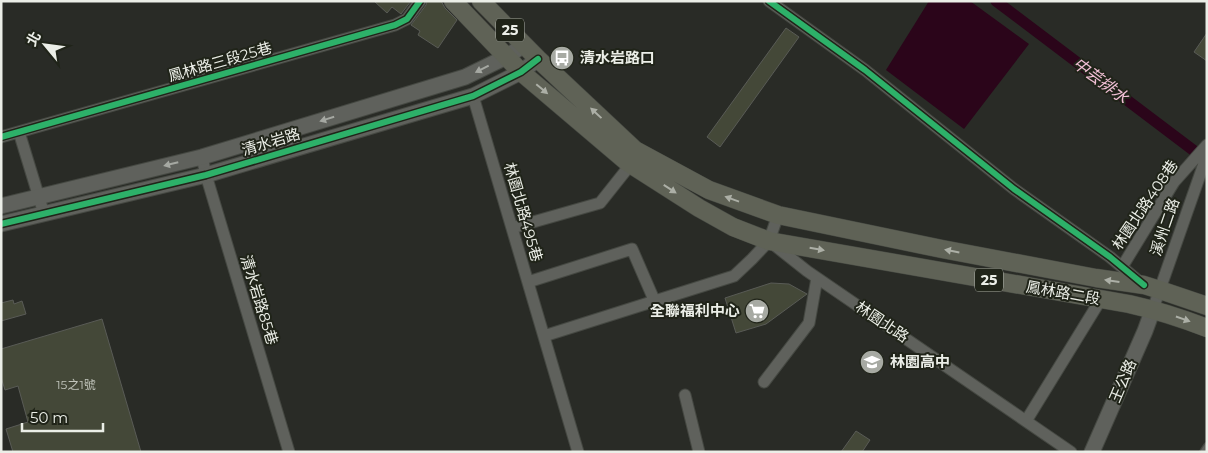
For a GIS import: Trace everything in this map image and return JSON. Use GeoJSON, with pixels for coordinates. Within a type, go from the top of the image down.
{"type":"FeatureCollection","features":[{"type":"Feature","properties":{"kind":"main road","name":"25"},"geometry":{"type":"LineString","coordinates":[[453,1],[506,57]]}},
{"type":"Feature","properties":{"kind":"main road","name":"25"},"geometry":{"type":"LineString","coordinates":[[481,1],[538,59],[635,150],[709,190],[778,215]]}},
{"type":"Feature","properties":{"kind":"main road","name":"林園北路"},"geometry":{"type":"LineString","coordinates":[[506,57],[521,72],[631,164],[699,208],[732,226],[769,241]]}},
{"type":"Feature","properties":{"kind":"main road","name":"鳳林路二段"},"geometry":{"type":"LineString","coordinates":[[778,215],[952,251],[1152,287],[1207,306]]}},
{"type":"Feature","properties":{"kind":"main road","name":"鳳林路二段"},"geometry":{"type":"LineString","coordinates":[[769,241],[1152,309],[1207,328]]}},
{"type":"Feature","properties":{"kind":"street","name":"鳳林路三段25巷"},"geometry":{"type":"LineString","coordinates":[[1,137],[395,25],[407,19],[420,1]]}},
{"type":"Feature","properties":{"kind":"street"},"geometry":{"type":"LineString","coordinates":[[769,1],[865,70],[1014,189],[1152,287]]}},
{"type":"Feature","properties":{"kind":"street","name":"清水岩路"},"geometry":{"type":"LineString","coordinates":[[1,206],[202,157],[465,77],[506,57],[524,45]]}},
{"type":"Feature","properties":{"kind":"street","name":"清水岩路"},"geometry":{"type":"LineString","coordinates":[[1,224],[206,175],[473,96],[521,72],[538,59]]}},
{"type":"Feature","properties":{"kind":"street","name":"林園北路495巷"},"geometry":{"type":"LineString","coordinates":[[473,96],[578,452]]}},
{"type":"Feature","properties":{"kind":"street"},"geometry":{"type":"LineString","coordinates":[[19,132],[44,214]]}},
{"type":"Feature","properties":{"kind":"street","name":"林園北路408巷"},"geometry":{"type":"LineString","coordinates":[[1122,266],[1174,182],[1203,154]]}},
{"type":"Feature","properties":{"kind":"street","name":"溪州二路"},"geometry":{"type":"LineString","coordinates":[[1152,309],[1152,287],[1203,154]]}},
{"type":"Feature","properties":{"kind":"street","name":"清水岩路85巷"},"geometry":{"type":"LineString","coordinates":[[202,157],[289,452]]}},
{"type":"Feature","properties":{"kind":"street"},"geometry":{"type":"LineString","coordinates":[[512,228],[600,202],[631,164]]}},
{"type":"Feature","properties":{"kind":"street"},"geometry":{"type":"LineString","coordinates":[[544,336],[734,276],[769,241],[778,215]]}},
{"type":"Feature","properties":{"kind":"street","name":"林園北路"},"geometry":{"type":"LineString","coordinates":[[769,241],[817,278],[1071,452]]}},
{"type":"Feature","properties":{"kind":"street"},"geometry":{"type":"LineString","coordinates":[[528,282],[632,249],[655,302]]}},
{"type":"Feature","properties":{"kind":"street"},"geometry":{"type":"LineString","coordinates":[[764,382],[809,323],[817,278]]}},
{"type":"Feature","properties":{"kind":"street"},"geometry":{"type":"LineString","coordinates":[[1026,420],[1101,299]]}},
{"type":"Feature","properties":{"kind":"street","name":"王公路"},"geometry":{"type":"LineString","coordinates":[[1092,452],[1145,330],[1152,309]]}},
{"type":"Feature","properties":{"kind":"street"},"geometry":{"type":"LineString","coordinates":[[685,395],[699,452]]}},
{"type":"Feature","properties":{"kind":"lane"},"geometry":{"type":"LineString","coordinates":[[1203,452],[1207,446]]}},
{"type":"Feature","properties":{"kind":"shaded area"},"geometry":{"type":"Polygon","coordinates":[[[929,1],[970,1],[1029,44],[964,129],[886,70],[929,1]]]}},
{"type":"Feature","properties":{"kind":"building"},"geometry":{"type":"Polygon","coordinates":[[[374,1],[411,1],[401,14],[392,7],[387,13],[374,1]]]}},
{"type":"Feature","properties":{"kind":"building"},"geometry":{"type":"Polygon","coordinates":[[[427,1],[441,1],[457,20],[438,48],[418,35],[420,31],[411,25],[427,1]]]}},
{"type":"Feature","properties":{"kind":"building"},"geometry":{"type":"Polygon","coordinates":[[[786,28],[799,37],[720,147],[707,137],[786,28]]]}},
{"type":"Feature","properties":{"kind":"building"},"geometry":{"type":"Polygon","coordinates":[[[1207,33],[1207,61],[1194,52],[1207,33]]]}},
{"type":"Feature","properties":{"kind":"building","name":"全聯福利中心"},"geometry":{"type":"Polygon","coordinates":[[[771,283],[789,284],[807,294],[766,324],[736,333],[725,298],[771,283]]]}},
{"type":"Feature","properties":{"kind":"building"},"geometry":{"type":"Polygon","coordinates":[[[13,300],[14,304],[22,301],[26,314],[1,321],[1,303],[13,300]]]}},
{"type":"Feature","properties":{"kind":"building"},"geometry":{"type":"Polygon","coordinates":[[[102,319],[141,452],[13,452],[6,429],[28,422],[18,386],[5,390],[1,377],[1,349],[102,319]]]}},
{"type":"Feature","properties":{"kind":"building"},"geometry":{"type":"Polygon","coordinates":[[[856,431],[870,440],[862,452],[841,452],[856,431]]]}},
{"type":"Feature","properties":{"kind":"waterway","name":"中芸排水"},"geometry":{"type":"LineString","coordinates":[[996,1],[1207,159]]}},
{"type":"Feature","properties":{"kind":"cycle path"},"geometry":{"type":"LineString","coordinates":[[1,137],[395,25],[407,19],[420,1]]}},
{"type":"Feature","properties":{"kind":"cycle path"},"geometry":{"type":"LineString","coordinates":[[769,1],[865,70],[1014,189],[1110,257],[1144,285]]}},
{"type":"Feature","properties":{"kind":"cycle path"},"geometry":{"type":"LineString","coordinates":[[1,224],[206,175],[473,96],[521,72],[538,59]]}},
{"type":"Feature","properties":{"kind":"place","name":"清水岩路口"},"geometry":{"type":"Point","coordinates":[562,58]}},
{"type":"Feature","properties":{"kind":"place","name":"全聯福利中心"},"geometry":{"type":"Point","coordinates":[757,311]}},
{"type":"Feature","properties":{"kind":"place","name":"林園高中"},"geometry":{"type":"Point","coordinates":[872,362]}}]}
